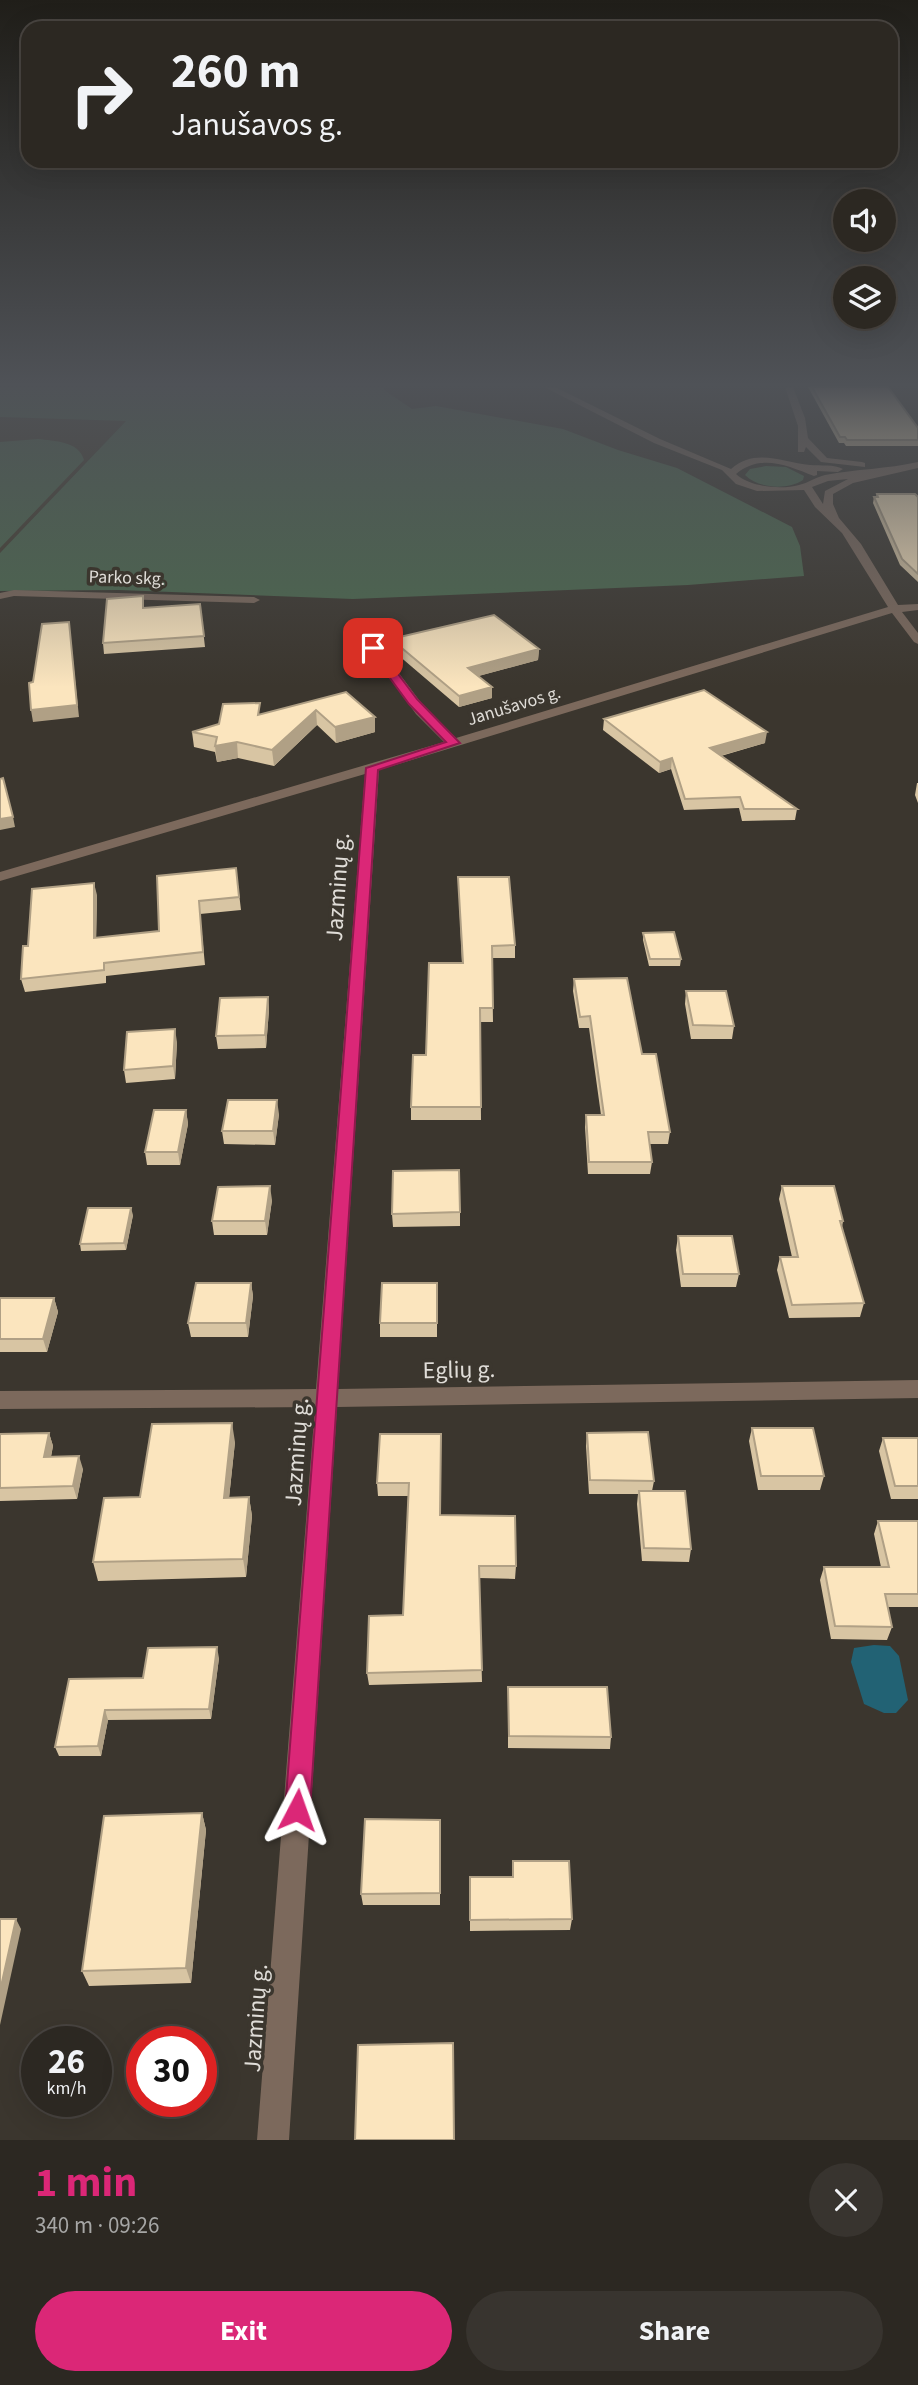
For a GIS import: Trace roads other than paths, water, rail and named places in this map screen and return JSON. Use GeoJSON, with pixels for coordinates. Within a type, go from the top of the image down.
{"type":"FeatureCollection","features":[{"type":"Feature","properties":{"kind":"street"},"geometry":{"type":"LineString","coordinates":[[756,487],[801,501],[837,520]]}},
{"type":"Feature","properties":{"kind":"street"},"geometry":{"type":"LineString","coordinates":[[767,490],[801,487]]}},
{"type":"Feature","properties":{"kind":"street"},"geometry":{"type":"LineString","coordinates":[[810,487],[812,497],[837,520]]}},
{"type":"Feature","properties":{"kind":"street"},"geometry":{"type":"LineString","coordinates":[[839,487],[828,493],[828,504],[894,609],[918,640]]}},
{"type":"Feature","properties":{"kind":"street","name":"Parko skg."},"geometry":{"type":"LineString","coordinates":[[0,596],[27,593],[254,600]]}},
{"type":"Feature","properties":{"kind":"street","name":"Janušavos g."},"geometry":{"type":"LineString","coordinates":[[0,877],[372,768],[894,609],[918,607]]}},
{"type":"Feature","properties":{"kind":"street"},"geometry":{"type":"LineString","coordinates":[[373,648],[413,702],[454,743]]}},
{"type":"Feature","properties":{"kind":"street","name":"Jazminų g."},"geometry":{"type":"LineString","coordinates":[[273,2140],[372,768]]}},
{"type":"Feature","properties":{"kind":"street","name":"Eglių g."},"geometry":{"type":"LineString","coordinates":[[0,1400],[918,1389]]}},
{"type":"Feature","properties":{"kind":"water"},"geometry":{"type":"Polygon","coordinates":[[[890,1646],[899,1656],[908,1700],[896,1713],[884,1713],[864,1704],[851,1662],[854,1648],[890,1646]]]}}]}
